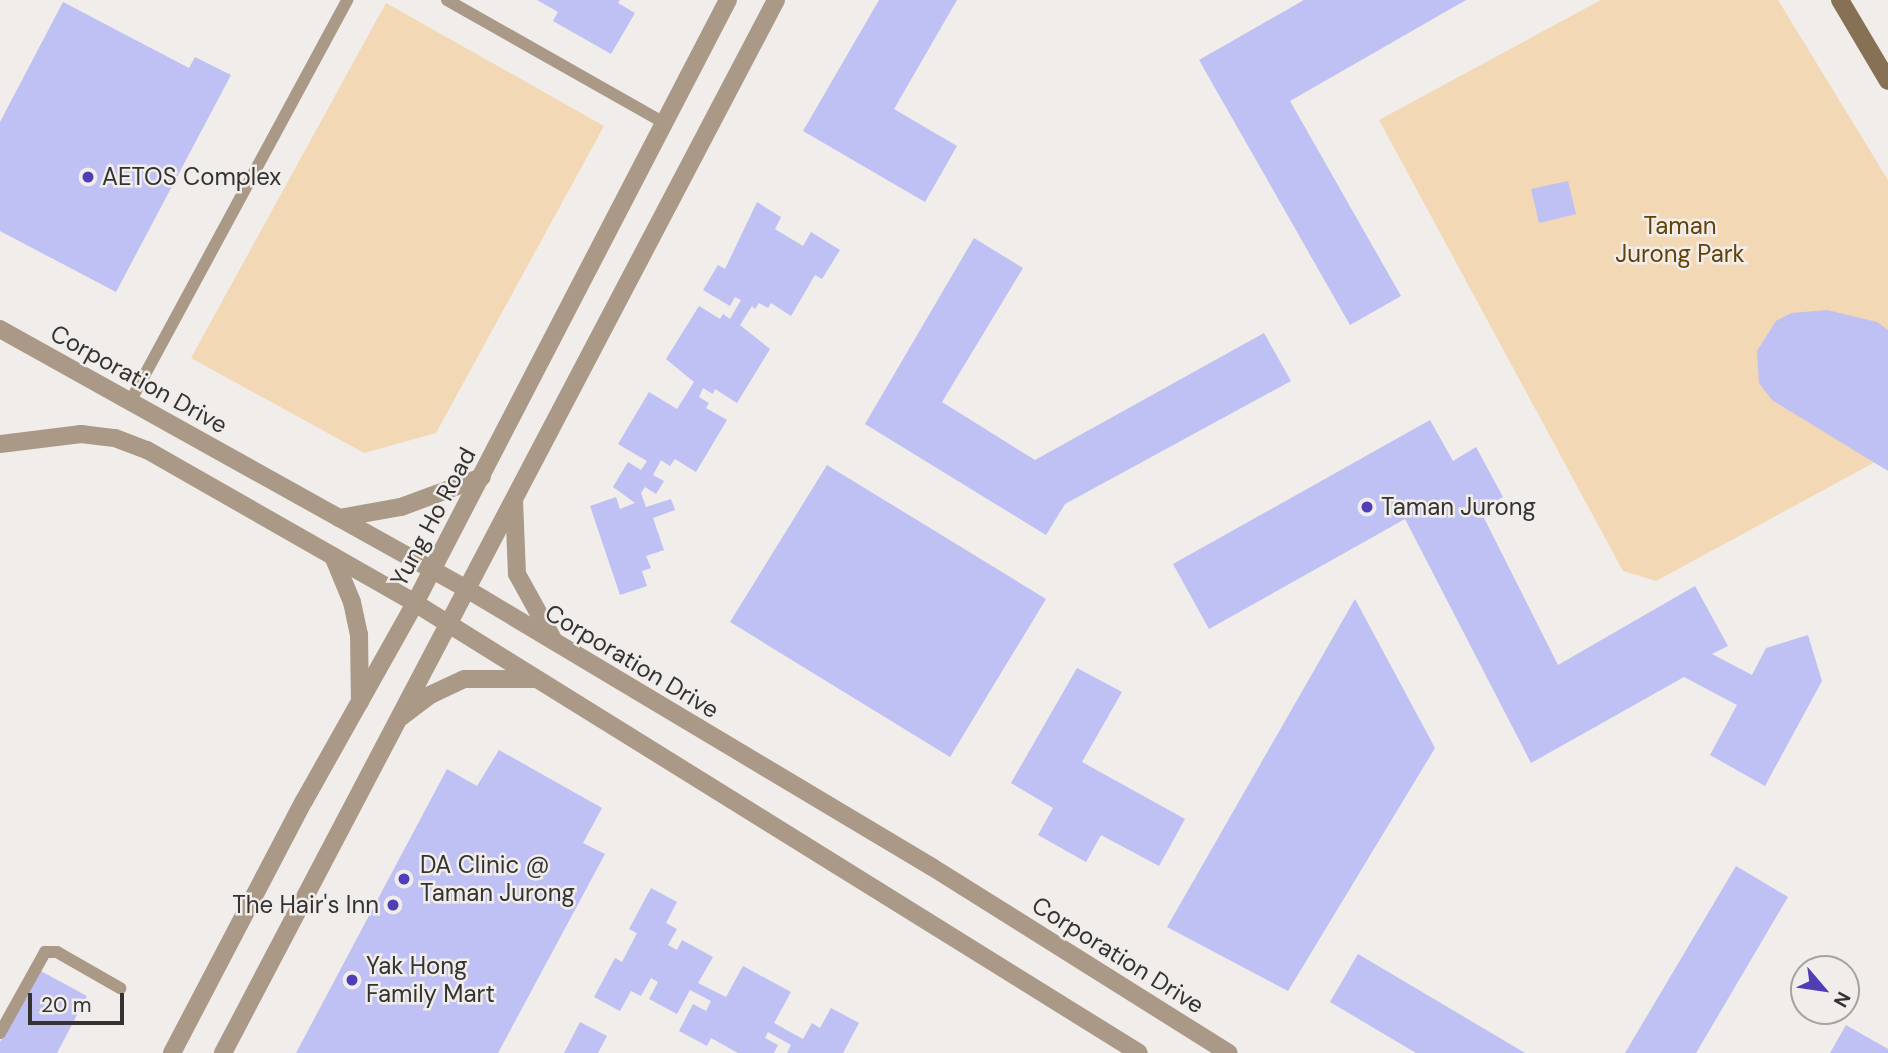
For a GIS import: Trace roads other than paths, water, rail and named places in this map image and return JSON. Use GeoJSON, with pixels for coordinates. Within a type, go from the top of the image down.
{"type":"FeatureCollection","features":[{"type":"Feature","properties":{"kind":"main road"},"geometry":{"type":"LineString","coordinates":[[1840,0],[1888,81]]}},
{"type":"Feature","properties":{"kind":"street","name":"Yung Ho Road"},"geometry":{"type":"LineString","coordinates":[[172,1053],[482,477],[729,0]]}},
{"type":"Feature","properties":{"kind":"street"},"geometry":{"type":"LineString","coordinates":[[223,1053],[776,0]]}},
{"type":"Feature","properties":{"kind":"street","name":"Corporation Drive"},"geometry":{"type":"LineString","coordinates":[[0,329],[465,589],[932,867],[1228,1053]]}},
{"type":"Feature","properties":{"kind":"street"},"geometry":{"type":"LineString","coordinates":[[0,444],[81,434],[115,438],[146,450],[448,623],[1139,1053]]}},
{"type":"Feature","properties":{"kind":"street"},"geometry":{"type":"LineString","coordinates":[[339,518],[401,507],[482,477]]}},
{"type":"Feature","properties":{"kind":"street"},"geometry":{"type":"LineString","coordinates":[[514,495],[517,574],[555,644]]}},
{"type":"Feature","properties":{"kind":"street"},"geometry":{"type":"LineString","coordinates":[[333,556],[352,602],[359,634],[360,702]]}},
{"type":"Feature","properties":{"kind":"street"},"geometry":{"type":"LineString","coordinates":[[398,719],[430,695],[465,679],[538,679]]}},
{"type":"Feature","properties":{"kind":"lane"},"geometry":{"type":"LineString","coordinates":[[130,402],[347,0]]}},
{"type":"Feature","properties":{"kind":"lane"},"geometry":{"type":"LineString","coordinates":[[447,0],[664,122]]}},
{"type":"Feature","properties":{"kind":"lane"},"geometry":{"type":"LineString","coordinates":[[0,1033],[45,952],[57,952],[120,988]]}},
{"type":"Feature","properties":{"kind":"place","name":"AETOS Complex"},"geometry":{"type":"Point","coordinates":[88,177]}},
{"type":"Feature","properties":{"kind":"place","name":"Taman Jurong"},"geometry":{"type":"Point","coordinates":[1367,507]}},
{"type":"Feature","properties":{"kind":"place","name":"DA Clinic @ Taman Jurong"},"geometry":{"type":"Point","coordinates":[404,879]}},
{"type":"Feature","properties":{"kind":"place","name":"The Hair's Inn"},"geometry":{"type":"Point","coordinates":[393,905]}},
{"type":"Feature","properties":{"kind":"place","name":"Yak Hong Family Mart"},"geometry":{"type":"Point","coordinates":[352,980]}},
{"type":"Feature","properties":{"kind":"park label","name":"Taman Jurong Park"},"geometry":{"type":"Point","coordinates":[1680,240]}}]}
